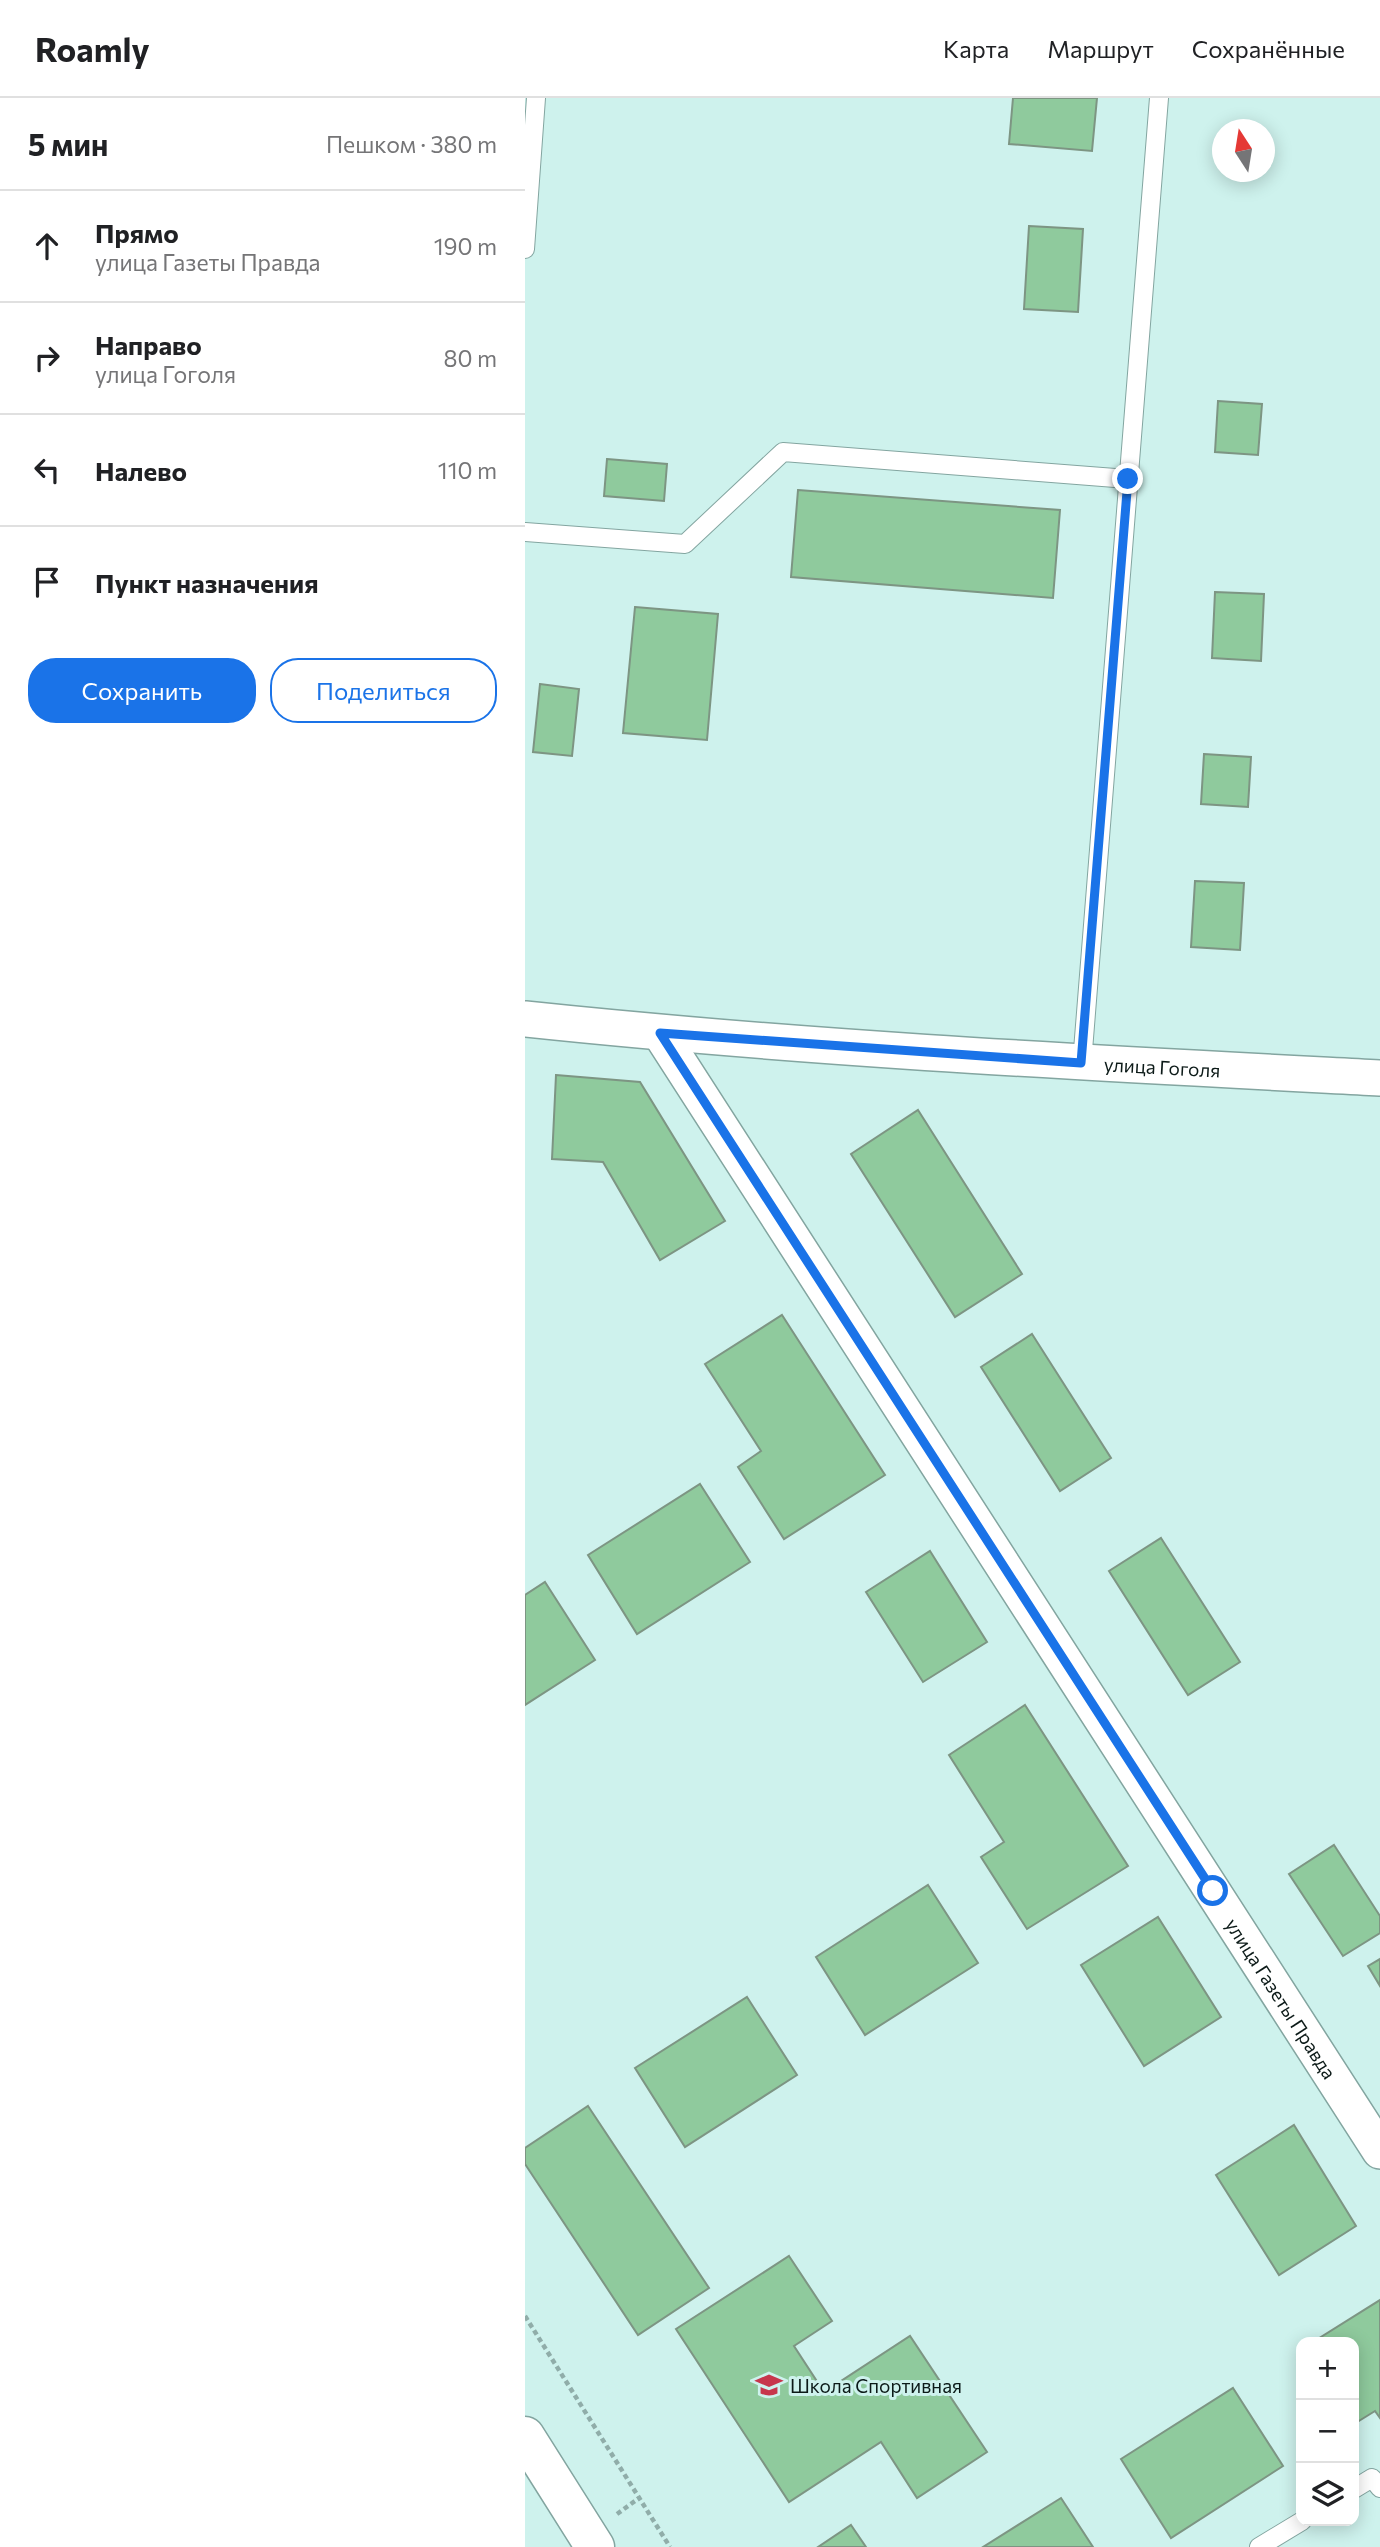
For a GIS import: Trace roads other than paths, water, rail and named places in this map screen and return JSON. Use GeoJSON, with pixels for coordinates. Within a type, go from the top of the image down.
{"type":"FeatureCollection","features":[{"type":"Feature","properties":{"kind":"main road"},"geometry":{"type":"LineString","coordinates":[[525,2436],[595,2547]]}},
{"type":"Feature","properties":{"kind":"street","name":"улица Гоголя"},"geometry":{"type":"LineString","coordinates":[[525,1018],[660,1033],[1081,1063],[1380,1078]]}},
{"type":"Feature","properties":{"kind":"street","name":"улица Газеты Правда"},"geometry":{"type":"LineString","coordinates":[[660,1033],[1380,2151]]}},
{"type":"Feature","properties":{"kind":"lane"},"geometry":{"type":"LineString","coordinates":[[525,249],[535,98]]}},
{"type":"Feature","properties":{"kind":"lane"},"geometry":{"type":"LineString","coordinates":[[1081,1063],[1159,98]]}},
{"type":"Feature","properties":{"kind":"lane"},"geometry":{"type":"LineString","coordinates":[[525,532],[685,544],[783,453],[1128,479]]}},
{"type":"Feature","properties":{"kind":"lane"},"geometry":{"type":"LineString","coordinates":[[1359,2486],[1372,2478],[1380,2488]]}},
{"type":"Feature","properties":{"kind":"lane"},"geometry":{"type":"LineString","coordinates":[[1259,2547],[1296,2525]]}},
{"type":"Feature","properties":{"kind":"place","name":"Школа Спортивная"},"geometry":{"type":"Point","coordinates":[769,2385]}}]}
